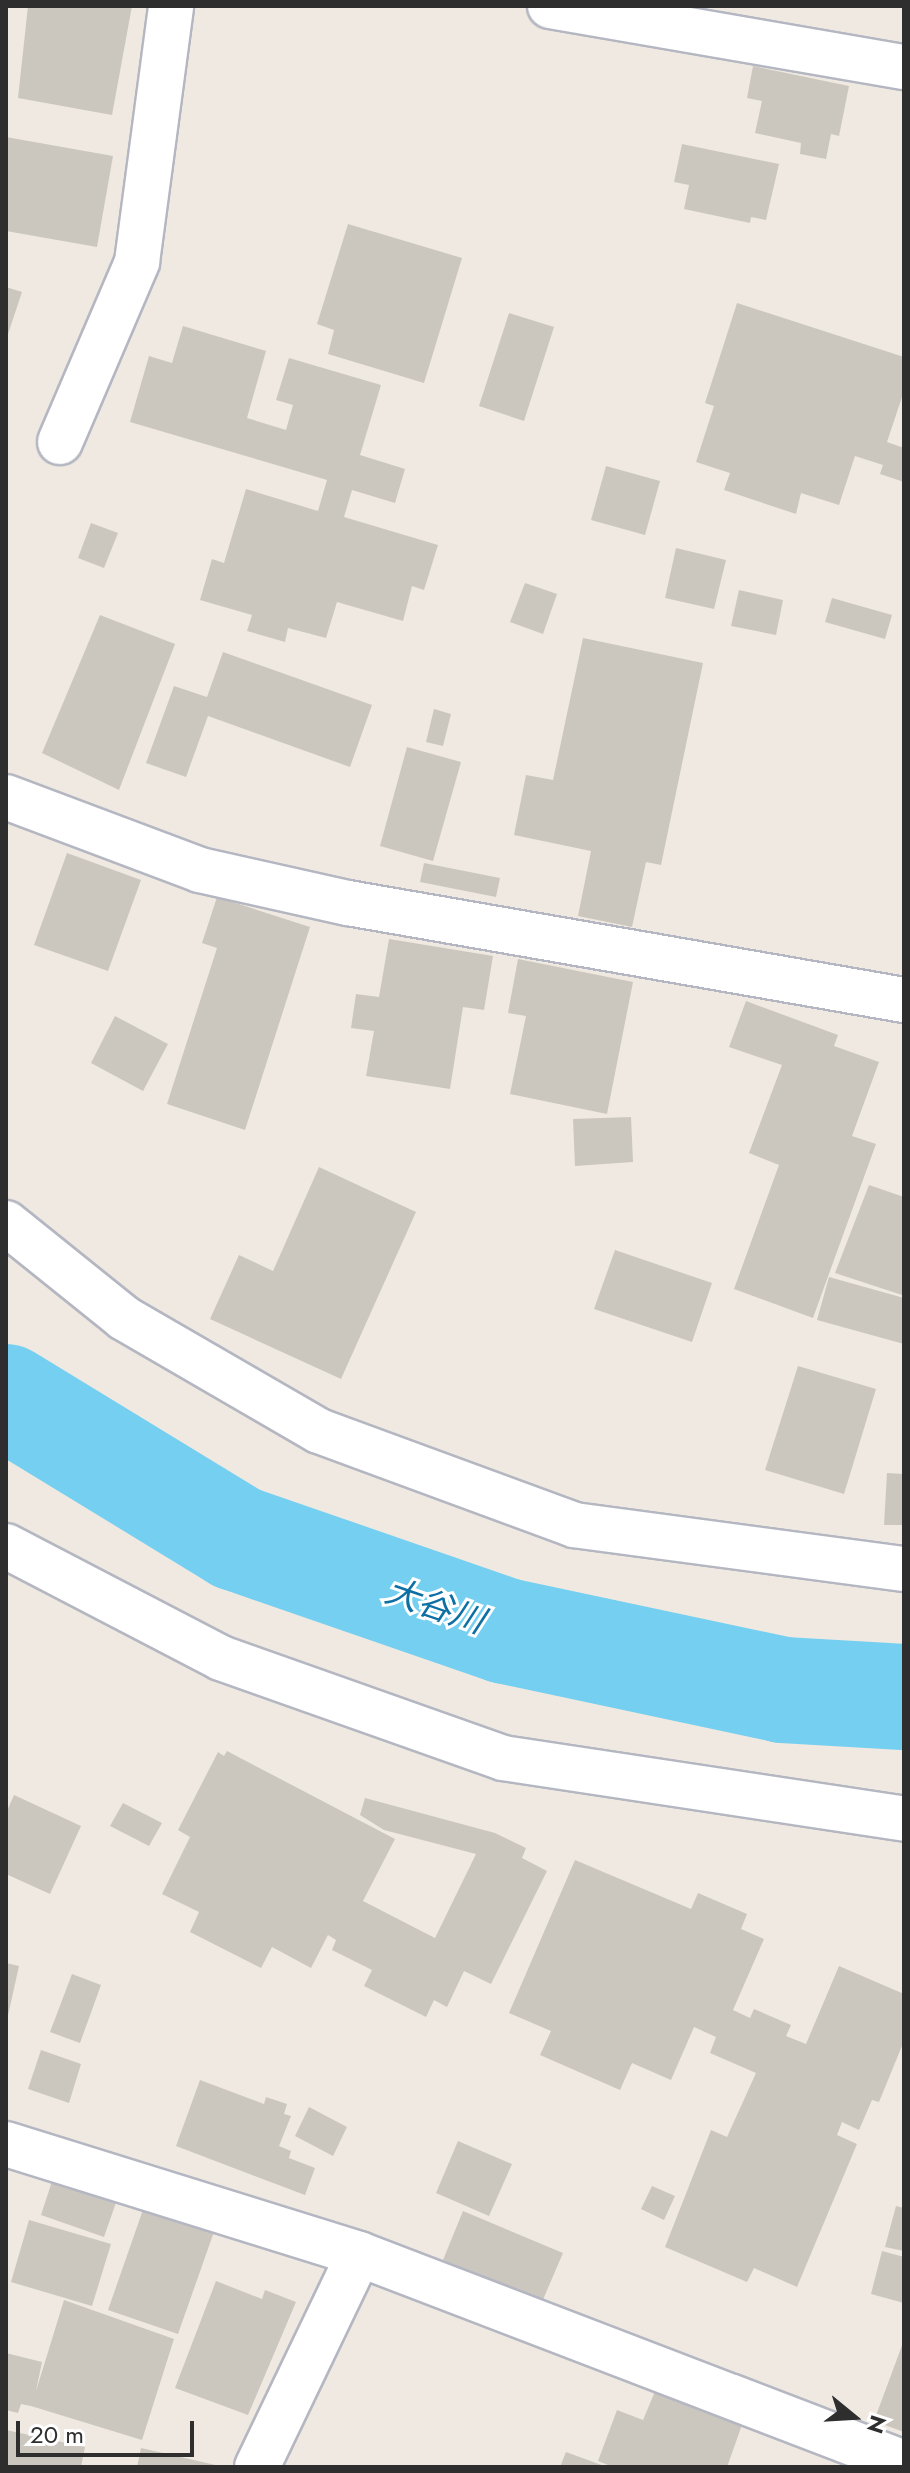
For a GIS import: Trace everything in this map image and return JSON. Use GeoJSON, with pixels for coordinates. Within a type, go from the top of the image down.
{"type":"FeatureCollection","features":[{"type":"Feature","properties":{"kind":"street"},"geometry":{"type":"LineString","coordinates":[[60,442],[137,262],[171,6]]}},
{"type":"Feature","properties":{"kind":"street"},"geometry":{"type":"LineString","coordinates":[[550,6],[904,67]]}},
{"type":"Feature","properties":{"kind":"street"},"geometry":{"type":"LineString","coordinates":[[6,797],[200,870],[348,903],[904,1000]]}},
{"type":"Feature","properties":{"kind":"street"},"geometry":{"type":"LineString","coordinates":[[6,1223],[124,1318],[319,1431],[574,1525],[904,1569]]}},
{"type":"Feature","properties":{"kind":"street"},"geometry":{"type":"LineString","coordinates":[[12,1565],[221,1658],[503,1758],[904,1819]]}},
{"type":"Feature","properties":{"kind":"street"},"geometry":{"type":"LineString","coordinates":[[6,2144],[359,2254],[904,2463]]}},
{"type":"Feature","properties":{"kind":"street"},"geometry":{"type":"LineString","coordinates":[[257,2467],[359,2254]]}},
{"type":"Feature","properties":{"kind":"building"},"geometry":{"type":"Polygon","coordinates":[[[28,6],[132,6],[112,115],[18,98],[28,6]]]}},
{"type":"Feature","properties":{"kind":"building"},"geometry":{"type":"Polygon","coordinates":[[[753,66],[849,86],[839,136],[831,134],[826,159],[800,154],[801,143],[755,133],[762,101],[747,98],[753,66]]]}},
{"type":"Feature","properties":{"kind":"building"},"geometry":{"type":"Polygon","coordinates":[[[6,137],[113,156],[97,247],[6,231],[6,137]]]}},
{"type":"Feature","properties":{"kind":"building"},"geometry":{"type":"Polygon","coordinates":[[[682,144],[779,164],[766,220],[751,217],[750,223],[684,209],[689,185],[674,182],[682,144]]]}},
{"type":"Feature","properties":{"kind":"building"},"geometry":{"type":"Polygon","coordinates":[[[348,224],[462,258],[424,383],[328,354],[334,330],[317,324],[348,224]]]}},
{"type":"Feature","properties":{"kind":"building"},"geometry":{"type":"Polygon","coordinates":[[[6,287],[22,292],[7,337],[6,337],[6,287]]]}},
{"type":"Feature","properties":{"kind":"building"},"geometry":{"type":"Polygon","coordinates":[[[737,303],[904,357],[904,391],[887,442],[904,448],[904,482],[880,474],[883,465],[855,456],[839,505],[801,493],[796,514],[724,490],[730,473],[696,462],[714,406],[705,403],[737,303]]]}},
{"type":"Feature","properties":{"kind":"building"},"geometry":{"type":"Polygon","coordinates":[[[509,313],[554,327],[524,421],[479,406],[509,313]]]}},
{"type":"Feature","properties":{"kind":"building"},"geometry":{"type":"Polygon","coordinates":[[[183,326],[266,351],[247,418],[286,430],[293,405],[276,400],[289,358],[381,385],[360,455],[405,469],[395,503],[352,490],[344,517],[438,545],[424,590],[412,586],[403,621],[337,602],[326,638],[288,628],[285,642],[247,631],[252,615],[200,600],[212,559],[224,563],[246,489],[318,511],[327,480],[130,422],[149,356],[172,363],[183,326]]]}},
{"type":"Feature","properties":{"kind":"building"},"geometry":{"type":"Polygon","coordinates":[[[606,466],[660,481],[645,535],[591,520],[606,466]]]}},
{"type":"Feature","properties":{"kind":"building"},"geometry":{"type":"Polygon","coordinates":[[[91,523],[118,533],[104,568],[78,558],[91,523]]]}},
{"type":"Feature","properties":{"kind":"building"},"geometry":{"type":"Polygon","coordinates":[[[676,548],[726,560],[714,609],[665,598],[676,548]]]}},
{"type":"Feature","properties":{"kind":"building"},"geometry":{"type":"Polygon","coordinates":[[[525,583],[557,594],[543,634],[510,622],[525,583]]]}},
{"type":"Feature","properties":{"kind":"building"},"geometry":{"type":"Polygon","coordinates":[[[739,590],[783,600],[776,635],[731,626],[739,590]]]}},
{"type":"Feature","properties":{"kind":"building"},"geometry":{"type":"Polygon","coordinates":[[[832,598],[892,615],[885,639],[825,622],[832,598]]]}},
{"type":"Feature","properties":{"kind":"building"},"geometry":{"type":"Polygon","coordinates":[[[100,615],[175,644],[119,790],[42,753],[100,615]]]}},
{"type":"Feature","properties":{"kind":"building"},"geometry":{"type":"Polygon","coordinates":[[[583,638],[703,663],[661,865],[646,862],[632,927],[578,916],[591,851],[514,835],[526,775],[553,780],[583,638]]]}},
{"type":"Feature","properties":{"kind":"building"},"geometry":{"type":"Polygon","coordinates":[[[223,652],[372,705],[350,767],[208,716],[186,777],[146,763],[174,686],[207,697],[223,652]]]}},
{"type":"Feature","properties":{"kind":"building"},"geometry":{"type":"Polygon","coordinates":[[[434,709],[451,714],[443,746],[426,742],[434,709]]]}},
{"type":"Feature","properties":{"kind":"building"},"geometry":{"type":"Polygon","coordinates":[[[407,747],[461,762],[433,861],[380,846],[407,747]]]}},
{"type":"Feature","properties":{"kind":"building"},"geometry":{"type":"Polygon","coordinates":[[[67,853],[141,880],[108,971],[34,945],[67,853]]]}},
{"type":"Feature","properties":{"kind":"building"},"geometry":{"type":"Polygon","coordinates":[[[424,863],[500,878],[496,897],[420,882],[424,863]]]}},
{"type":"Feature","properties":{"kind":"building"},"geometry":{"type":"Polygon","coordinates":[[[217,897],[310,927],[245,1130],[167,1104],[217,948],[202,943],[217,897]]]}},
{"type":"Feature","properties":{"kind":"building"},"geometry":{"type":"Polygon","coordinates":[[[389,939],[493,956],[484,1010],[463,1007],[450,1089],[366,1076],[374,1031],[351,1028],[356,994],[379,997],[389,939]]]}},
{"type":"Feature","properties":{"kind":"building"},"geometry":{"type":"Polygon","coordinates":[[[518,959],[633,982],[607,1114],[510,1094],[526,1016],[508,1013],[518,959]]]}},
{"type":"Feature","properties":{"kind":"building"},"geometry":{"type":"Polygon","coordinates":[[[746,1001],[838,1035],[834,1046],[879,1062],[852,1136],[876,1144],[813,1318],[734,1289],[779,1165],[749,1153],[782,1065],[729,1047],[746,1001]]]}},
{"type":"Feature","properties":{"kind":"building"},"geometry":{"type":"Polygon","coordinates":[[[115,1016],[168,1044],[143,1091],[91,1063],[115,1016]]]}},
{"type":"Feature","properties":{"kind":"building"},"geometry":{"type":"Polygon","coordinates":[[[631,1117],[633,1162],[575,1166],[573,1119],[631,1117]]]}},
{"type":"Feature","properties":{"kind":"building"},"geometry":{"type":"Polygon","coordinates":[[[319,1167],[416,1212],[341,1379],[210,1319],[239,1255],[273,1271],[319,1167]]]}},
{"type":"Feature","properties":{"kind":"building"},"geometry":{"type":"Polygon","coordinates":[[[869,1185],[904,1197],[902,1295],[835,1273],[869,1185]]]}},
{"type":"Feature","properties":{"kind":"building"},"geometry":{"type":"Polygon","coordinates":[[[615,1250],[712,1283],[692,1342],[594,1309],[615,1250]]]}},
{"type":"Feature","properties":{"kind":"building"},"geometry":{"type":"Polygon","coordinates":[[[829,1277],[904,1298],[904,1344],[817,1320],[829,1277]]]}},
{"type":"Feature","properties":{"kind":"building"},"geometry":{"type":"Polygon","coordinates":[[[798,1366],[876,1389],[844,1494],[765,1470],[798,1366]]]}},
{"type":"Feature","properties":{"kind":"building"},"geometry":{"type":"Polygon","coordinates":[[[887,1473],[904,1474],[904,1525],[884,1525],[887,1473]]]}},
{"type":"Feature","properties":{"kind":"building"},"geometry":{"type":"Polygon","coordinates":[[[227,1751],[395,1839],[363,1901],[435,1938],[476,1854],[384,1830],[360,1815],[365,1798],[495,1833],[526,1848],[522,1858],[547,1871],[491,1984],[464,1971],[447,2007],[434,2000],[426,2017],[364,1986],[372,1970],[332,1950],[336,1940],[328,1935],[311,1968],[272,1947],[261,1968],[190,1932],[199,1912],[162,1894],[190,1837],[178,1830],[218,1752],[224,1756],[227,1751]]]}},
{"type":"Feature","properties":{"kind":"building"},"geometry":{"type":"Polygon","coordinates":[[[14,1795],[81,1826],[50,1894],[6,1874],[6,1813],[14,1795]]]}},
{"type":"Feature","properties":{"kind":"building"},"geometry":{"type":"Polygon","coordinates":[[[123,1803],[162,1823],[149,1846],[110,1826],[123,1803]]]}},
{"type":"Feature","properties":{"kind":"building"},"geometry":{"type":"Polygon","coordinates":[[[575,1860],[691,1909],[698,1893],[747,1914],[741,1929],[764,1939],[733,2010],[750,2018],[754,2009],[791,2025],[786,2036],[806,2044],[839,1966],[904,1994],[904,2041],[879,2102],[872,2100],[859,2130],[842,2122],[837,2135],[857,2144],[797,2287],[754,2268],[747,2282],[665,2247],[711,2130],[727,2137],[756,2073],[710,2053],[716,2037],[694,2027],[671,2080],[632,2063],[620,2090],[540,2055],[551,2031],[509,2013],[575,1860]]]}},
{"type":"Feature","properties":{"kind":"building"},"geometry":{"type":"Polygon","coordinates":[[[6,1963],[19,1966],[7,2020],[6,2020],[6,1963]]]}},
{"type":"Feature","properties":{"kind":"building"},"geometry":{"type":"Polygon","coordinates":[[[72,1974],[101,1985],[80,2043],[50,2032],[72,1974]]]}},
{"type":"Feature","properties":{"kind":"building"},"geometry":{"type":"Polygon","coordinates":[[[41,2050],[81,2064],[69,2103],[28,2089],[41,2050]]]}},
{"type":"Feature","properties":{"kind":"building"},"geometry":{"type":"Polygon","coordinates":[[[200,2080],[264,2104],[266,2097],[287,2104],[284,2114],[291,2116],[279,2146],[291,2151],[289,2158],[315,2168],[305,2195],[176,2146],[200,2080]]]}},
{"type":"Feature","properties":{"kind":"building"},"geometry":{"type":"Polygon","coordinates":[[[309,2107],[347,2127],[333,2156],[295,2136],[309,2107]]]}},
{"type":"Feature","properties":{"kind":"building"},"geometry":{"type":"Polygon","coordinates":[[[458,2141],[512,2164],[489,2216],[436,2193],[458,2141]]]}},
{"type":"Feature","properties":{"kind":"building"},"geometry":{"type":"Polygon","coordinates":[[[55,2172],[119,2194],[104,2237],[41,2215],[55,2172]]]}},
{"type":"Feature","properties":{"kind":"building"},"geometry":{"type":"Polygon","coordinates":[[[652,2186],[675,2196],[664,2220],[641,2209],[652,2186]]]}},
{"type":"Feature","properties":{"kind":"building"},"geometry":{"type":"Polygon","coordinates":[[[145,2204],[215,2229],[178,2334],[108,2310],[145,2204]]]}},
{"type":"Feature","properties":{"kind":"building"},"geometry":{"type":"Polygon","coordinates":[[[896,2206],[904,2208],[904,2251],[885,2247],[896,2206]]]}},
{"type":"Feature","properties":{"kind":"building"},"geometry":{"type":"Polygon","coordinates":[[[463,2211],[563,2253],[542,2302],[443,2260],[463,2211]]]}},
{"type":"Feature","properties":{"kind":"building"},"geometry":{"type":"Polygon","coordinates":[[[29,2220],[111,2244],[92,2306],[11,2282],[29,2220]]]}},
{"type":"Feature","properties":{"kind":"building"},"geometry":{"type":"Polygon","coordinates":[[[882,2251],[904,2257],[904,2303],[871,2294],[882,2251]]]}},
{"type":"Feature","properties":{"kind":"building"},"geometry":{"type":"Polygon","coordinates":[[[216,2281],[262,2299],[265,2290],[296,2302],[248,2415],[175,2388],[216,2281]]]}},
{"type":"Feature","properties":{"kind":"building"},"geometry":{"type":"Polygon","coordinates":[[[64,2300],[174,2339],[142,2440],[31,2406],[21,2404],[18,2413],[6,2410],[6,2353],[42,2362],[36,2391],[64,2300]]]}},
{"type":"Feature","properties":{"kind":"building"},"geometry":{"type":"Polygon","coordinates":[[[904,2340],[904,2432],[874,2421],[904,2340]]]}},
{"type":"Feature","properties":{"kind":"building"},"geometry":{"type":"Polygon","coordinates":[[[656,2389],[743,2422],[727,2467],[613,2467],[598,2461],[617,2410],[643,2420],[656,2389]]]}},
{"type":"Feature","properties":{"kind":"building"},"geometry":{"type":"Polygon","coordinates":[[[6,2430],[85,2447],[81,2467],[6,2467],[6,2430]]]}},
{"type":"Feature","properties":{"kind":"building"},"geometry":{"type":"Polygon","coordinates":[[[141,2448],[220,2466],[137,2467],[141,2448]]]}},
{"type":"Feature","properties":{"kind":"building"},"geometry":{"type":"Polygon","coordinates":[[[566,2452],[607,2467],[560,2467],[566,2452]]]}},
{"type":"Feature","properties":{"kind":"waterway","name":"大谷川"},"geometry":{"type":"LineString","coordinates":[[6,1397],[237,1538],[506,1631],[783,1690],[904,1697]]}}]}
